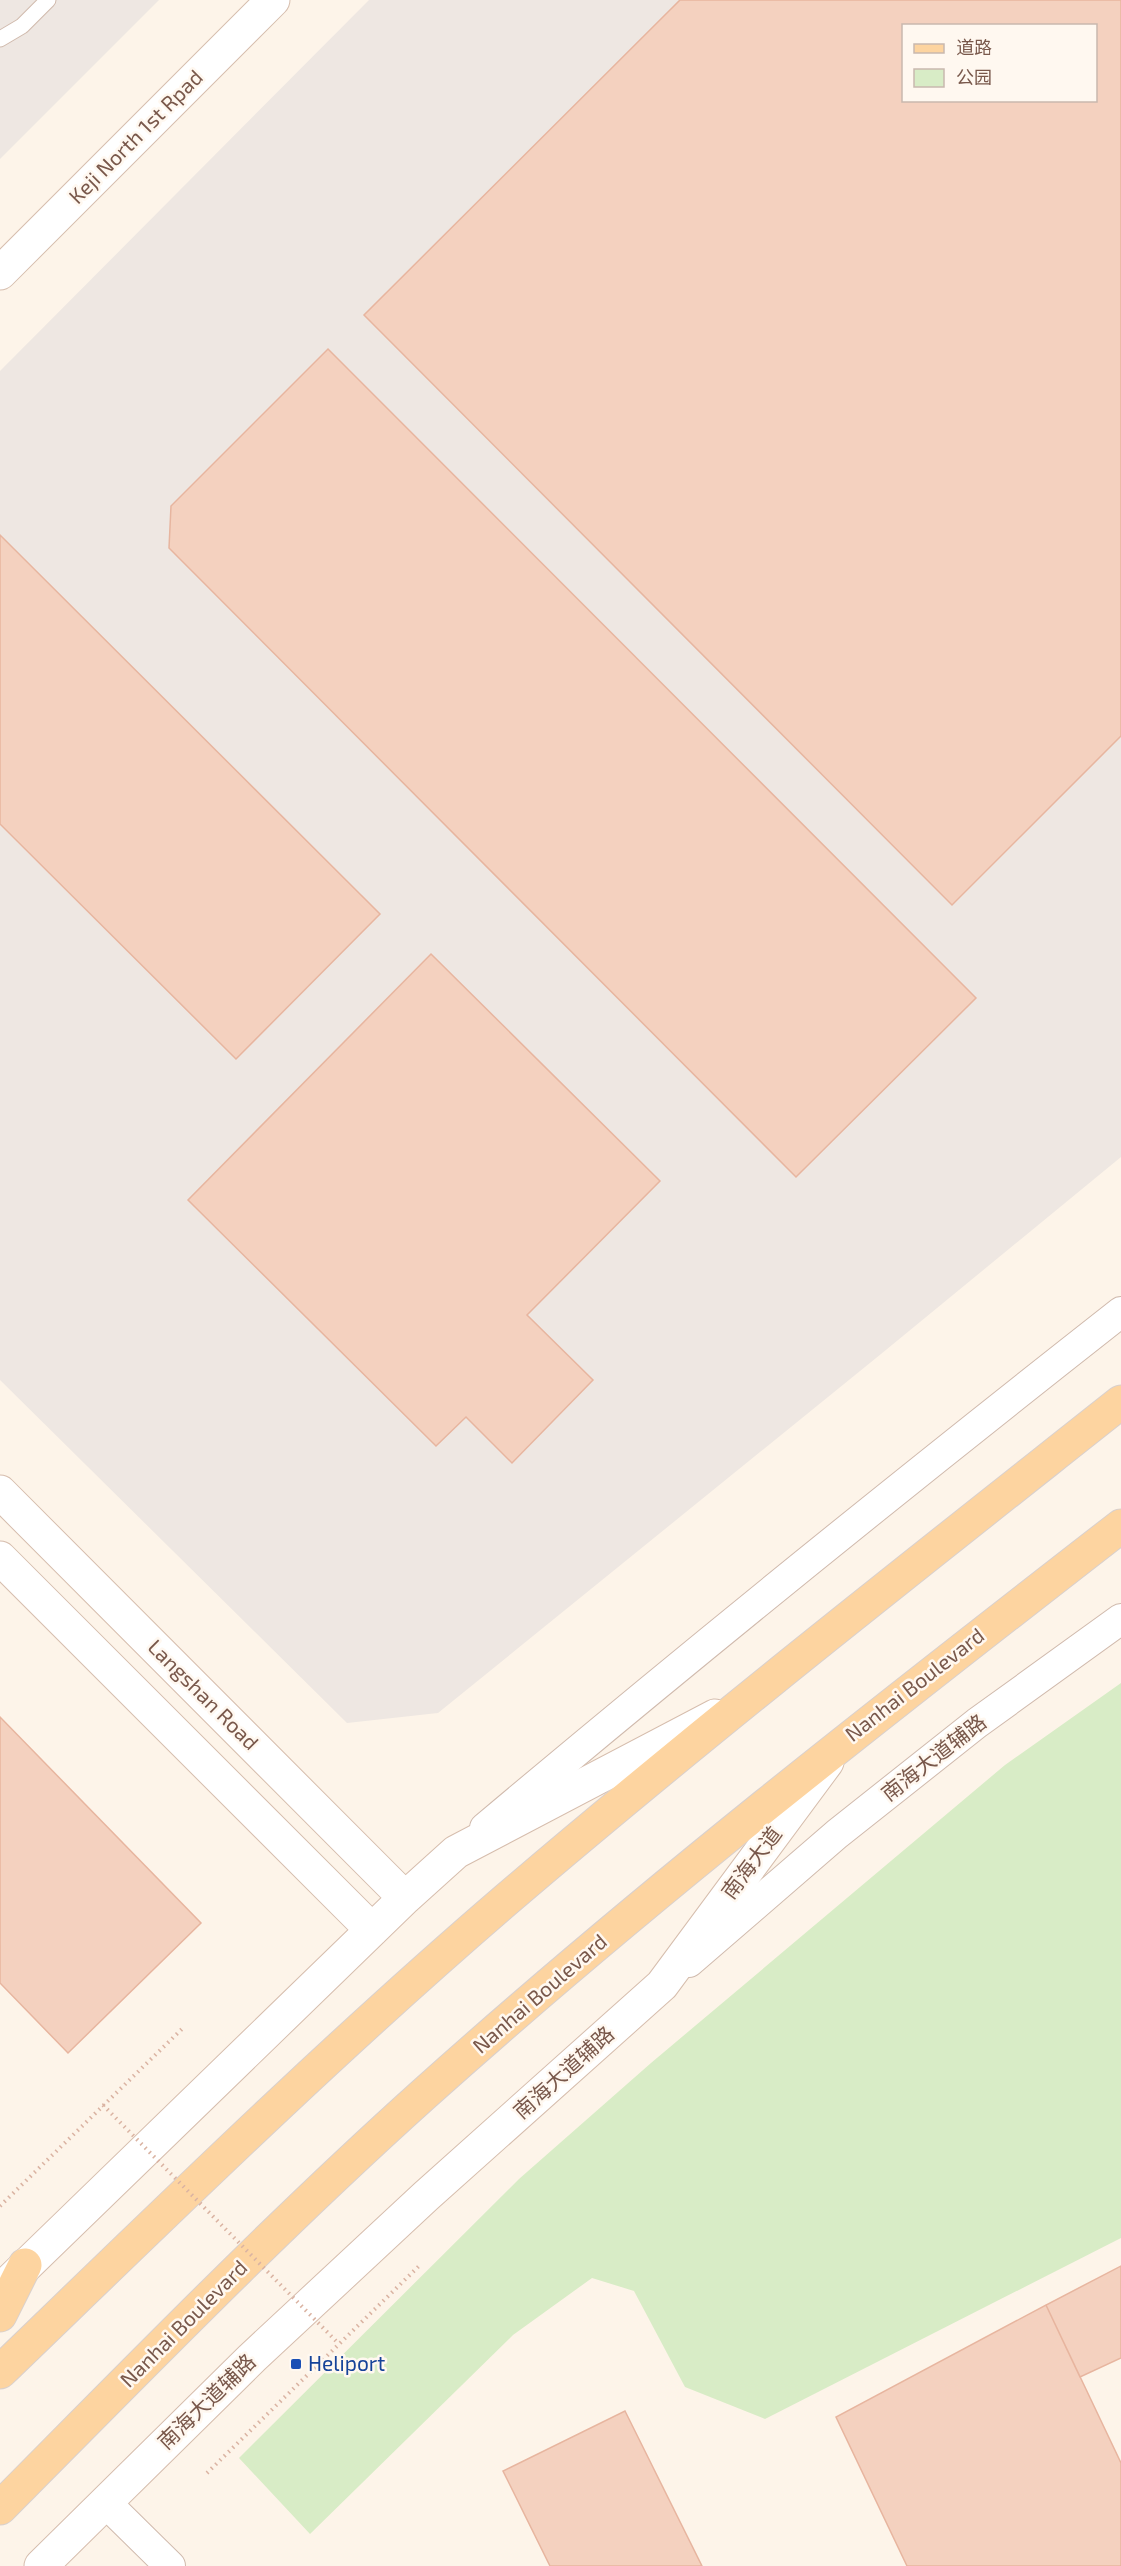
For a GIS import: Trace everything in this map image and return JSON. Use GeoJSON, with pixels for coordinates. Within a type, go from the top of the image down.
{"type":"FeatureCollection","features":[{"type":"Feature","properties":{"kind":"main road","name":"Keji North 1st Rpad"},"geometry":{"type":"LineString","coordinates":[[0,273],[273,0]]}},
{"type":"Feature","properties":{"kind":"main road"},"geometry":{"type":"LineString","coordinates":[[0,2372],[198,2181],[504,1901],[743,1701],[1121,1402]]}},
{"type":"Feature","properties":{"kind":"main road","name":"Langshan Road"},"geometry":{"type":"LineString","coordinates":[[0,1492],[405,1898]]}},
{"type":"Feature","properties":{"kind":"main road","name":"Nanhai Boulevard"},"geometry":{"type":"LineString","coordinates":[[0,2508],[268,2240],[423,2095],[592,1948],[843,1742],[1121,1526]]}},
{"type":"Feature","properties":{"kind":"main road"},"geometry":{"type":"LineString","coordinates":[[0,1558],[372,1930]]}},
{"type":"Feature","properties":{"kind":"main road"},"geometry":{"type":"LineString","coordinates":[[0,2290],[405,1898],[456,1852],[743,1701]]}},
{"type":"Feature","properties":{"kind":"main road","name":"南海大道"},"geometry":{"type":"LineString","coordinates":[[662,1985],[843,1742]]}},
{"type":"Feature","properties":{"kind":"main road","name":"南海大道辅路"},"geometry":{"type":"LineString","coordinates":[[41,2566],[261,2350],[426,2196],[662,1985]]}},
{"type":"Feature","properties":{"kind":"main road"},"geometry":{"type":"LineString","coordinates":[[0,2315],[25,2265]]}},
{"type":"Feature","properties":{"kind":"street"},"geometry":{"type":"LineString","coordinates":[[456,1852],[758,1601],[1121,1312]]}},
{"type":"Feature","properties":{"kind":"street","name":"南海大道辅路"},"geometry":{"type":"LineString","coordinates":[[662,1985],[837,1834],[940,1752],[1121,1619]]}},
{"type":"Feature","properties":{"kind":"street"},"geometry":{"type":"LineString","coordinates":[[105,2502],[170,2566]]}},
{"type":"Feature","properties":{"kind":"lane"},"geometry":{"type":"LineString","coordinates":[[0,39],[22,26],[48,0]]}},
{"type":"Feature","properties":{"kind":"path"},"geometry":{"type":"LineString","coordinates":[[0,2206],[184,2026]]}},
{"type":"Feature","properties":{"kind":"path"},"geometry":{"type":"LineString","coordinates":[[104,2105],[339,2344]]}},
{"type":"Feature","properties":{"kind":"path"},"geometry":{"type":"LineString","coordinates":[[207,2473],[419,2266]]}},
{"type":"Feature","properties":{"kind":"shaded area"},"geometry":{"type":"Polygon","coordinates":[[[0,0],[159,0],[0,159],[0,0]]]}},
{"type":"Feature","properties":{"kind":"shaded area"},"geometry":{"type":"Polygon","coordinates":[[[369,0],[1121,0],[1121,1157],[438,1713],[347,1723],[0,1380],[0,371],[369,0]]]}},
{"type":"Feature","properties":{"kind":"green space"},"geometry":{"type":"Polygon","coordinates":[[[1121,1683],[1121,2238],[765,2419],[685,2387],[634,2291],[592,2278],[513,2335],[310,2534],[239,2458],[519,2179],[651,2063],[1005,1765],[1121,1683]]]}},
{"type":"Feature","properties":{"kind":"building"},"geometry":{"type":"Polygon","coordinates":[[[680,0],[1121,0],[1121,736],[952,905],[364,315],[680,0]]]}},
{"type":"Feature","properties":{"kind":"building"},"geometry":{"type":"Polygon","coordinates":[[[328,349],[976,998],[796,1177],[169,548],[171,506],[328,349]]]}},
{"type":"Feature","properties":{"kind":"building"},"geometry":{"type":"Polygon","coordinates":[[[0,535],[380,914],[236,1059],[0,824],[0,535]]]}},
{"type":"Feature","properties":{"kind":"building"},"geometry":{"type":"Polygon","coordinates":[[[431,954],[660,1181],[527,1315],[593,1380],[512,1463],[466,1417],[436,1446],[188,1200],[431,954]]]}},
{"type":"Feature","properties":{"kind":"building"},"geometry":{"type":"Polygon","coordinates":[[[0,1717],[201,1923],[68,2053],[0,1983],[0,1717]]]}},
{"type":"Feature","properties":{"kind":"building"},"geometry":{"type":"Polygon","coordinates":[[[1121,2266],[1121,2358],[1080,2377],[1046,2305],[1121,2266]]]}},
{"type":"Feature","properties":{"kind":"building"},"geometry":{"type":"Polygon","coordinates":[[[1046,2305],[1121,2463],[1121,2566],[907,2566],[836,2417],[1046,2305]]]}},
{"type":"Feature","properties":{"kind":"building"},"geometry":{"type":"Polygon","coordinates":[[[625,2411],[702,2566],[550,2566],[503,2471],[625,2411]]]}},
{"type":"Feature","properties":{"kind":"place","name":"Heliport"},"geometry":{"type":"Point","coordinates":[296,2364]}}]}
